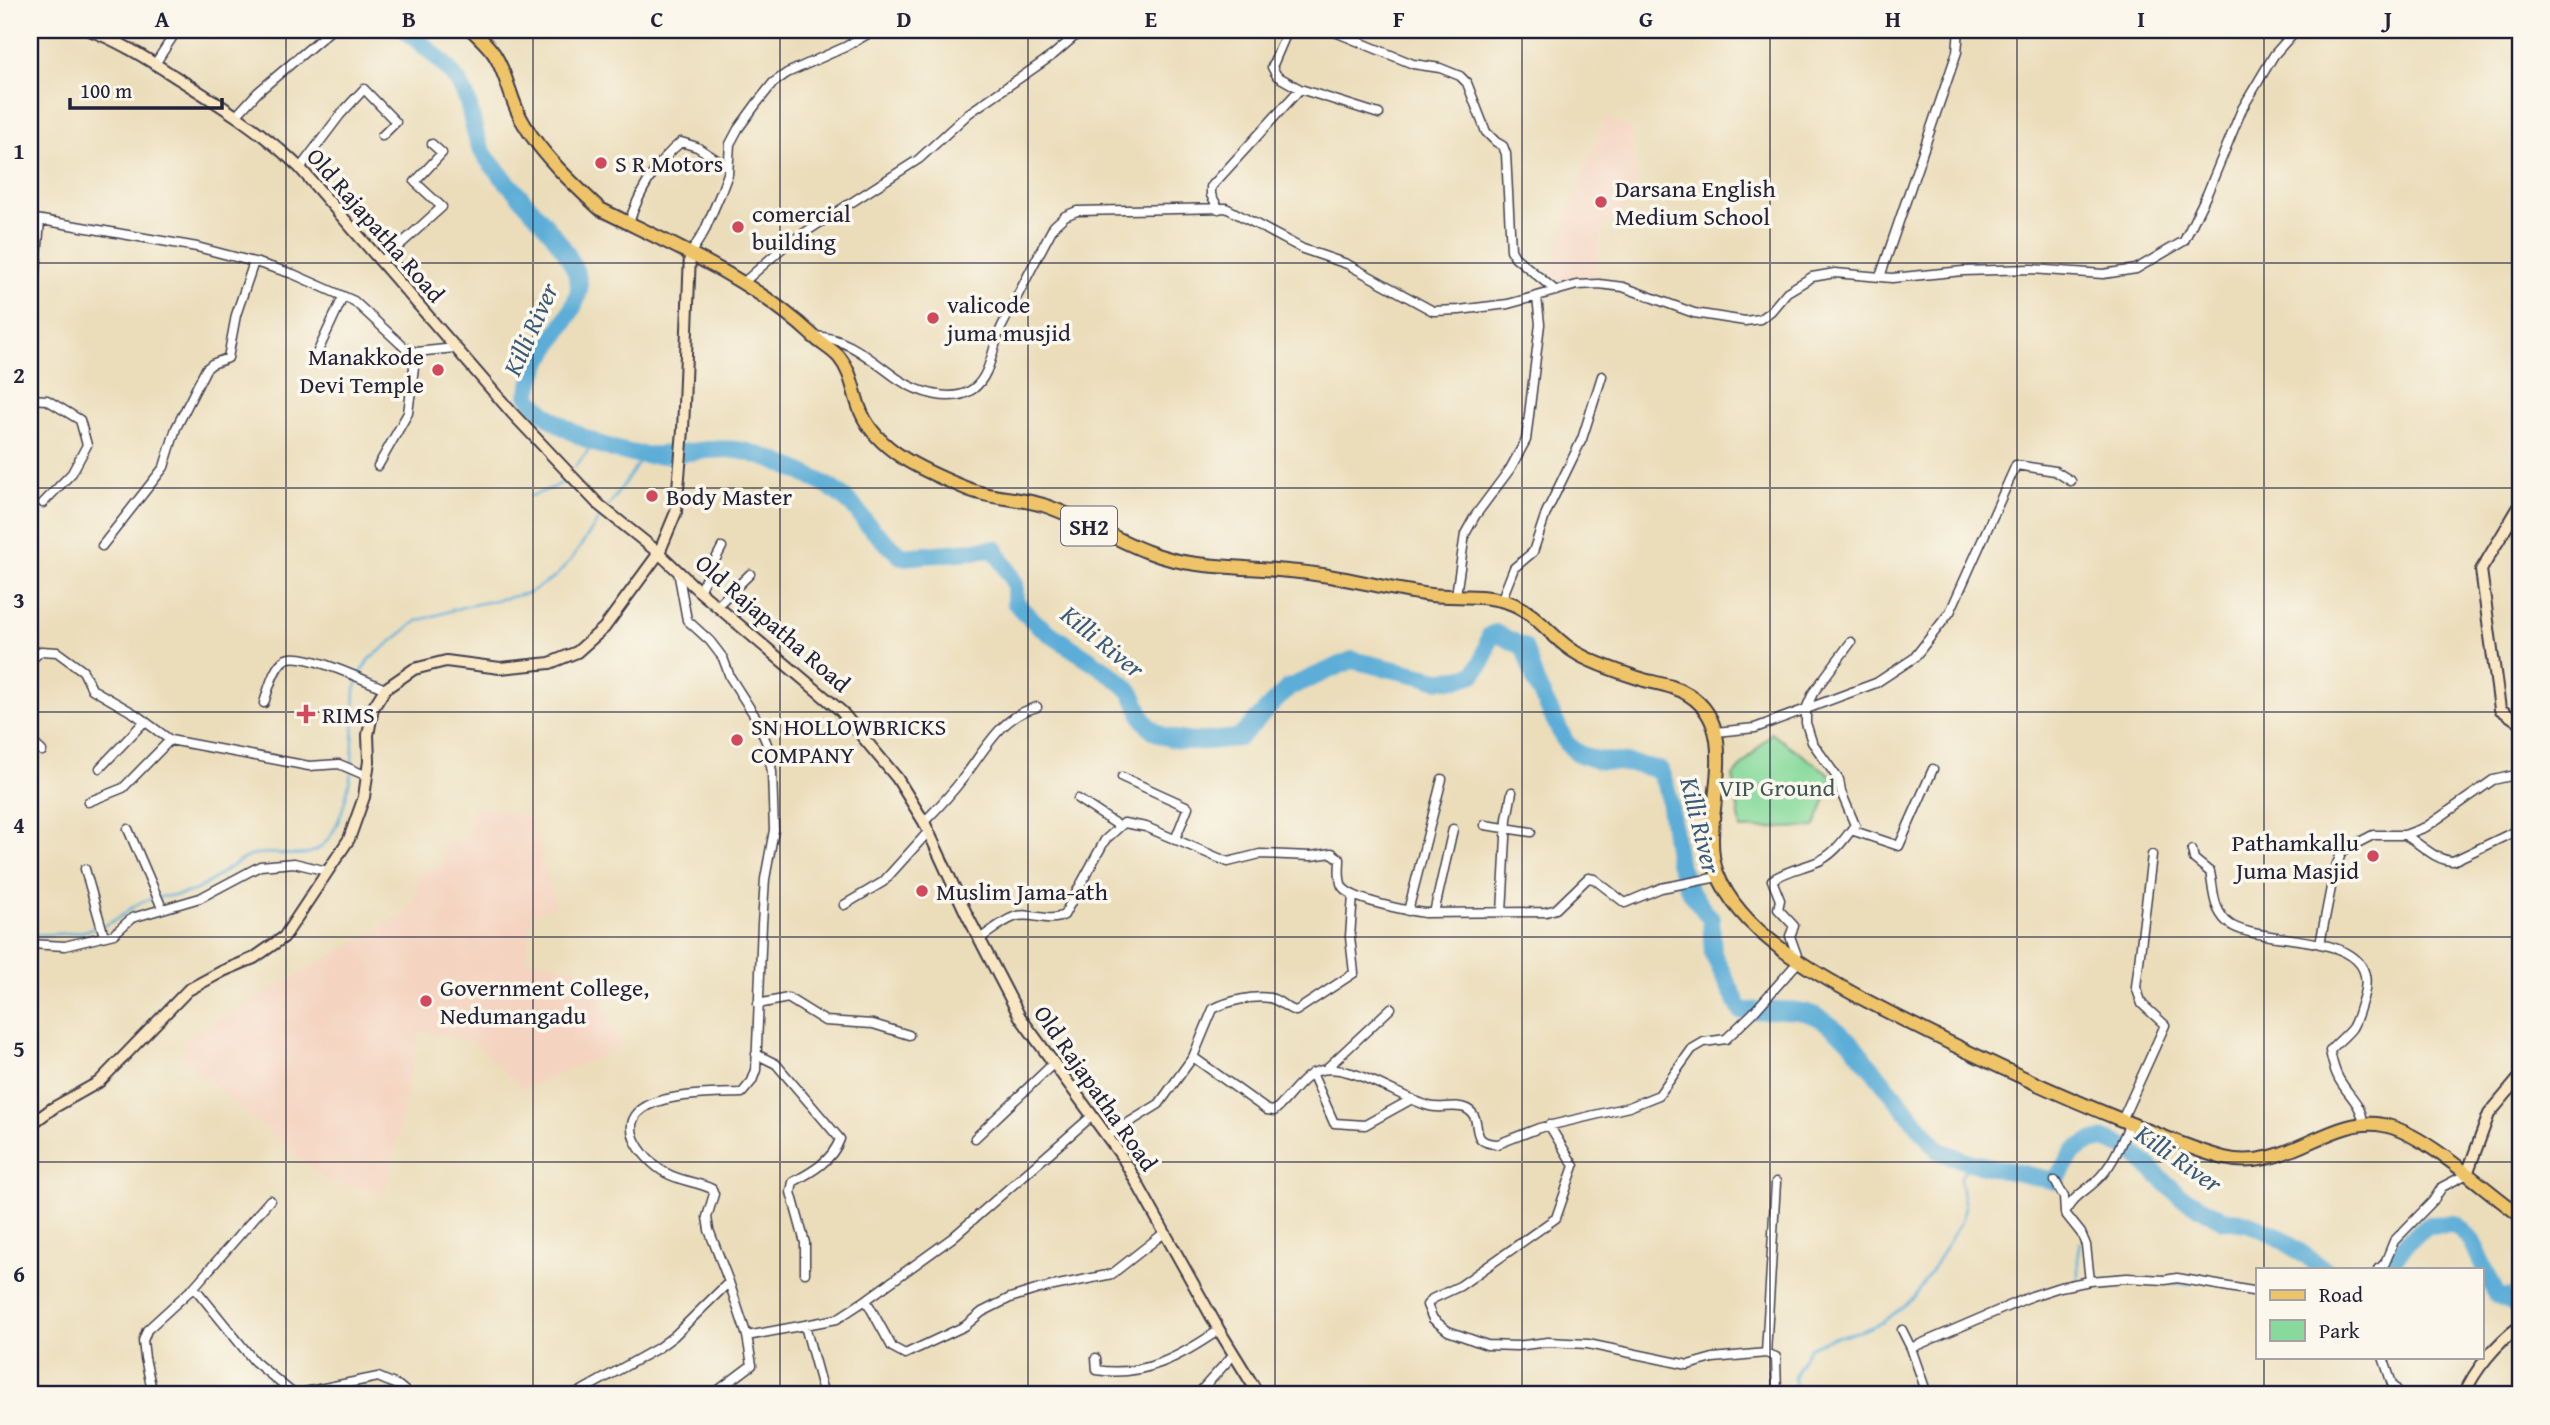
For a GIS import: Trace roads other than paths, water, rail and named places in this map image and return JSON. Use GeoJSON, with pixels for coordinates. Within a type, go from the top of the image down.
{"type":"FeatureCollection","features":[{"type":"Feature","properties":{"kind":"main road","name":"Old Rajapatha Road"},"geometry":{"type":"LineString","coordinates":[[89,30],[104,35],[155,64],[265,135],[300,168],[512,413],[598,505],[659,552],[699,591],[841,711],[897,778],[927,827],[966,913],[1020,1017],[1123,1158],[1219,1330],[1259,1395]]}},
{"type":"Feature","properties":{"kind":"main road","name":"SH2"},"geometry":{"type":"LineString","coordinates":[[472,30],[494,54],[512,101],[538,144],[600,209],[744,282],[801,324],[838,356],[852,378],[861,413],[880,440],[906,460],[980,494],[1047,506],[1149,553],[1188,564],[1307,572],[1424,594],[1456,594],[1516,605],[1576,654],[1644,680],[1675,687],[1695,698],[1709,713],[1716,732],[1712,857],[1718,877],[1747,916],[1780,949],[1825,979],[2023,1078],[2206,1152],[2246,1161],[2271,1158],[2337,1131],[2364,1124],[2381,1124],[2409,1134],[2520,1215]]}},
{"type":"Feature","properties":{"kind":"main road"},"geometry":{"type":"LineString","coordinates":[[30,1125],[53,1108],[99,1082],[188,990],[254,958],[284,937],[349,839],[364,797],[368,735],[373,708],[385,689],[414,669],[446,661],[500,668],[550,663],[577,652],[604,628],[659,552],[676,512],[683,430],[690,254]]}},
{"type":"Feature","properties":{"kind":"main road"},"geometry":{"type":"LineString","coordinates":[[2520,505],[2481,570],[2500,709],[2520,723]]}},
{"type":"Feature","properties":{"kind":"main road"},"geometry":{"type":"LineString","coordinates":[[2467,1174],[2489,1114],[2520,1077]]}},
{"type":"Feature","properties":{"kind":"main road"},"geometry":{"type":"LineString","coordinates":[[2464,1395],[2486,1361],[2508,1335],[2520,1326]]}},
{"type":"Feature","properties":{"kind":"street"},"geometry":{"type":"LineString","coordinates":[[155,64],[177,30]]}},
{"type":"Feature","properties":{"kind":"street"},"geometry":{"type":"LineString","coordinates":[[237,115],[258,92],[331,30]]}},
{"type":"Feature","properties":{"kind":"street"},"geometry":{"type":"LineString","coordinates":[[690,254],[704,232],[722,190],[730,144],[738,129],[773,83],[875,30]]}},
{"type":"Feature","properties":{"kind":"street"},"geometry":{"type":"LineString","coordinates":[[744,282],[787,244],[919,159],[969,113],[1053,55],[1082,30]]}},
{"type":"Feature","properties":{"kind":"street"},"geometry":{"type":"LineString","coordinates":[[1288,30],[1272,68],[1277,76],[1300,89],[1378,114]]}},
{"type":"Feature","properties":{"kind":"street"},"geometry":{"type":"LineString","coordinates":[[1330,30],[1413,64],[1440,68],[1460,76],[1467,82],[1486,132],[1503,146],[1506,154],[1511,250],[1515,257],[1556,291]]}},
{"type":"Feature","properties":{"kind":"street"},"geometry":{"type":"LineString","coordinates":[[1880,277],[1957,52],[1959,30]]}},
{"type":"Feature","properties":{"kind":"street"},"geometry":{"type":"LineString","coordinates":[[813,336],[830,337],[846,343],[908,386],[931,394],[965,393],[975,388],[985,374],[1001,328],[1054,226],[1065,216],[1077,211],[1226,208],[1304,249],[1347,264],[1433,311],[1459,310],[1536,297],[1577,285],[1599,284],[1623,287],[1694,313],[1745,321],[1760,319],[1771,311],[1787,292],[1812,277],[1835,273],[1880,277],[2031,269],[2103,274],[2136,269],[2183,241],[2242,109],[2274,55],[2296,30]]}},
{"type":"Feature","properties":{"kind":"street"},"geometry":{"type":"LineString","coordinates":[[300,168],[340,115],[364,89],[396,121],[382,136]]}},
{"type":"Feature","properties":{"kind":"street"},"geometry":{"type":"LineString","coordinates":[[1219,209],[1211,195],[1211,187],[1300,89]]}},
{"type":"Feature","properties":{"kind":"street"},"geometry":{"type":"LineString","coordinates":[[629,223],[635,203],[664,160],[681,142],[728,167]]}},
{"type":"Feature","properties":{"kind":"street"},"geometry":{"type":"LineString","coordinates":[[382,262],[442,207],[415,182],[442,153],[432,144]]}},
{"type":"Feature","properties":{"kind":"street"},"geometry":{"type":"LineString","coordinates":[[30,218],[197,247],[254,262],[293,274],[363,308],[405,348],[416,352],[455,348]]}},
{"type":"Feature","properties":{"kind":"street"},"geometry":{"type":"LineString","coordinates":[[30,291],[35,282],[40,220]]}},
{"type":"Feature","properties":{"kind":"street"},"geometry":{"type":"LineString","coordinates":[[102,547],[164,467],[176,428],[206,369],[228,358],[236,315],[254,262]]}},
{"type":"Feature","properties":{"kind":"street"},"geometry":{"type":"LineString","coordinates":[[312,364],[343,297]]}},
{"type":"Feature","properties":{"kind":"street"},"geometry":{"type":"LineString","coordinates":[[1456,594],[1465,534],[1475,516],[1510,470],[1526,439],[1540,324],[1536,297]]}},
{"type":"Feature","properties":{"kind":"street"},"geometry":{"type":"LineString","coordinates":[[378,466],[408,414],[416,352]]}},
{"type":"Feature","properties":{"kind":"street"},"geometry":{"type":"LineString","coordinates":[[1501,601],[1514,568],[1533,552],[1546,513],[1582,439],[1602,376]]}},
{"type":"Feature","properties":{"kind":"street"},"geometry":{"type":"LineString","coordinates":[[30,399],[47,400],[80,420],[87,445],[72,473],[43,503]]}},
{"type":"Feature","properties":{"kind":"street"},"geometry":{"type":"LineString","coordinates":[[1716,732],[1755,728],[1876,683],[1914,658],[1950,612],[2016,466],[2055,471],[2071,481]]}},
{"type":"Feature","properties":{"kind":"street"},"geometry":{"type":"LineString","coordinates":[[699,591],[722,547]]}},
{"type":"Feature","properties":{"kind":"street"},"geometry":{"type":"LineString","coordinates":[[677,568],[687,620],[710,640],[723,658],[730,677],[756,718],[767,744],[772,772],[774,830],[765,879],[756,1070],[752,1081],[742,1093],[664,1098],[651,1102],[634,1118],[632,1130],[640,1150],[666,1173],[712,1189],[714,1194],[707,1217],[709,1230],[730,1282],[747,1336],[752,1366],[712,1395]]}},
{"type":"Feature","properties":{"kind":"street"},"geometry":{"type":"LineString","coordinates":[[717,606],[750,574]]}},
{"type":"Feature","properties":{"kind":"street"},"geometry":{"type":"LineString","coordinates":[[1193,1057],[1256,1104],[1271,1111],[1284,1103],[1312,1073],[1326,1069],[1360,1075],[1429,1106],[1466,1108],[1476,1123],[1478,1136],[1483,1142],[1491,1144],[1498,1144],[1549,1125],[1629,1107],[1659,1095],[1692,1049],[1704,1042],[1726,1039],[1799,961],[1790,936],[1794,926],[1778,909],[1780,900],[1772,880],[1830,854],[1855,825],[1841,792],[1839,780],[1812,742],[1805,709],[1813,693],[1852,642]]}},
{"type":"Feature","properties":{"kind":"street"},"geometry":{"type":"LineString","coordinates":[[30,661],[41,651],[57,652],[83,671],[92,689],[145,721],[170,740],[309,766],[339,764],[367,776]]}},
{"type":"Feature","properties":{"kind":"street"},"geometry":{"type":"LineString","coordinates":[[264,703],[279,666],[287,659],[300,658],[348,673],[385,689]]}},
{"type":"Feature","properties":{"kind":"street"},"geometry":{"type":"LineString","coordinates":[[844,905],[883,882],[955,790],[992,737],[1020,713],[1037,708]]}},
{"type":"Feature","properties":{"kind":"street"},"geometry":{"type":"LineString","coordinates":[[100,768],[145,721]]}},
{"type":"Feature","properties":{"kind":"street"},"geometry":{"type":"LineString","coordinates":[[30,740],[42,751]]}},
{"type":"Feature","properties":{"kind":"street"},"geometry":{"type":"LineString","coordinates":[[88,802],[123,788],[170,740]]}},
{"type":"Feature","properties":{"kind":"street"},"geometry":{"type":"LineString","coordinates":[[1851,830],[1899,845],[1933,769]]}},
{"type":"Feature","properties":{"kind":"street"},"geometry":{"type":"LineString","coordinates":[[2320,944],[2334,872],[2342,850],[2373,835],[2405,835],[2426,827],[2493,780],[2520,774]]}},
{"type":"Feature","properties":{"kind":"street"},"geometry":{"type":"LineString","coordinates":[[1122,776],[1188,807],[1175,840]]}},
{"type":"Feature","properties":{"kind":"street"},"geometry":{"type":"LineString","coordinates":[[1408,911],[1441,779]]}},
{"type":"Feature","properties":{"kind":"street"},"geometry":{"type":"LineString","coordinates":[[1502,913],[1507,827],[1512,792]]}},
{"type":"Feature","properties":{"kind":"street"},"geometry":{"type":"LineString","coordinates":[[1078,799],[1119,826]]}},
{"type":"Feature","properties":{"kind":"street"},"geometry":{"type":"LineString","coordinates":[[981,938],[1014,917],[1029,915],[1054,920],[1063,915],[1105,840],[1124,822],[1132,822],[1228,862],[1260,855],[1311,856],[1332,853],[1340,859],[1340,883],[1347,893],[1408,911],[1546,912],[1556,909],[1583,880],[1594,879],[1625,903],[1661,888],[1718,877]]}},
{"type":"Feature","properties":{"kind":"street"},"geometry":{"type":"LineString","coordinates":[[1485,825],[1531,832]]}},
{"type":"Feature","properties":{"kind":"street"},"geometry":{"type":"LineString","coordinates":[[128,829],[162,908]]}},
{"type":"Feature","properties":{"kind":"street"},"geometry":{"type":"LineString","coordinates":[[2405,835],[2443,860],[2453,860],[2520,829]]}},
{"type":"Feature","properties":{"kind":"street"},"geometry":{"type":"LineString","coordinates":[[1434,913],[1453,830]]}},
{"type":"Feature","properties":{"kind":"street"},"geometry":{"type":"LineString","coordinates":[[2192,850],[2194,859],[2210,872],[2214,901],[2229,924],[2249,931],[2342,950],[2357,960],[2364,972],[2366,987],[2352,1028],[2330,1051],[2340,1081],[2353,1095],[2361,1110],[2364,1124]]}},
{"type":"Feature","properties":{"kind":"street"},"geometry":{"type":"LineString","coordinates":[[2065,1213],[2073,1199],[2097,1180],[2115,1155],[2165,1025],[2142,1004],[2136,987],[2152,855]]}},
{"type":"Feature","properties":{"kind":"street"},"geometry":{"type":"LineString","coordinates":[[30,944],[65,946],[114,934],[132,918],[200,898],[260,866],[294,863],[327,872]]}},
{"type":"Feature","properties":{"kind":"street"},"geometry":{"type":"LineString","coordinates":[[85,869],[104,936]]}},
{"type":"Feature","properties":{"kind":"street"},"geometry":{"type":"LineString","coordinates":[[1107,1136],[1159,1104],[1193,1057],[1213,1009],[1252,998],[1272,998],[1287,1009],[1296,1011],[1354,973],[1350,937],[1353,895]]}},
{"type":"Feature","properties":{"kind":"street"},"geometry":{"type":"LineString","coordinates":[[758,1004],[788,998],[825,1021],[873,1024],[909,1035]]}},
{"type":"Feature","properties":{"kind":"street"},"geometry":{"type":"LineString","coordinates":[[1326,1069],[1391,1008]]}},
{"type":"Feature","properties":{"kind":"street"},"geometry":{"type":"LineString","coordinates":[[756,1054],[776,1064],[840,1139],[817,1170],[793,1182],[791,1192],[805,1243],[806,1273]]}},
{"type":"Feature","properties":{"kind":"street"},"geometry":{"type":"LineString","coordinates":[[975,1138],[1054,1063]]}},
{"type":"Feature","properties":{"kind":"street"},"geometry":{"type":"LineString","coordinates":[[1312,1073],[1334,1123],[1365,1125],[1412,1098]]}},
{"type":"Feature","properties":{"kind":"street"},"geometry":{"type":"LineString","coordinates":[[747,1336],[837,1319],[952,1238],[1092,1116]]}},
{"type":"Feature","properties":{"kind":"street"},"geometry":{"type":"LineString","coordinates":[[1549,1125],[1573,1166],[1556,1218],[1460,1286],[1432,1299],[1427,1310],[1433,1319],[1448,1331],[1487,1345],[1516,1346],[1548,1342],[1588,1345],[1688,1365],[1713,1358],[1766,1353],[1776,1357],[1777,1395]]}},
{"type":"Feature","properties":{"kind":"street"},"geometry":{"type":"LineString","coordinates":[[2380,1268],[2385,1263],[2394,1241],[2434,1201],[2442,1187],[2467,1174]]}},
{"type":"Feature","properties":{"kind":"street"},"geometry":{"type":"LineString","coordinates":[[2055,1181],[2064,1197],[2065,1213],[2081,1233],[2086,1245],[2090,1281]]}},
{"type":"Feature","properties":{"kind":"street"},"geometry":{"type":"LineString","coordinates":[[1766,1353],[1776,1182]]}},
{"type":"Feature","properties":{"kind":"street"},"geometry":{"type":"LineString","coordinates":[[153,1395],[145,1359],[144,1341],[147,1329],[194,1287],[270,1200]]}},
{"type":"Feature","properties":{"kind":"street"},"geometry":{"type":"LineString","coordinates":[[866,1300],[892,1347],[905,1354],[965,1326],[982,1312],[1010,1298],[1112,1274],[1164,1233]]}},
{"type":"Feature","properties":{"kind":"street"},"geometry":{"type":"LineString","coordinates":[[1911,1348],[2032,1296],[2090,1281],[2177,1278],[2256,1292]]}},
{"type":"Feature","properties":{"kind":"street"},"geometry":{"type":"LineString","coordinates":[[574,1395],[658,1348],[730,1282]]}},
{"type":"Feature","properties":{"kind":"street"},"geometry":{"type":"LineString","coordinates":[[194,1287],[254,1361],[295,1394],[377,1377],[399,1386],[410,1395]]}},
{"type":"Feature","properties":{"kind":"street"},"geometry":{"type":"LineString","coordinates":[[805,1326],[822,1388],[827,1395]]}},
{"type":"Feature","properties":{"kind":"street"},"geometry":{"type":"LineString","coordinates":[[1096,1358],[1097,1370],[1141,1369],[1195,1347],[1219,1330]]}},
{"type":"Feature","properties":{"kind":"street"},"geometry":{"type":"LineString","coordinates":[[1902,1330],[1911,1348],[1926,1391],[1925,1395]]}},
{"type":"Feature","properties":{"kind":"street"},"geometry":{"type":"LineString","coordinates":[[1197,1395],[1234,1354]]}},
{"type":"Feature","properties":{"kind":"street"},"geometry":{"type":"LineString","coordinates":[[2383,1358],[2392,1384],[2401,1395]]}},
{"type":"Feature","properties":{"kind":"waterway","name":"Killi River"},"geometry":{"type":"LineString","coordinates":[[406,30],[455,77],[466,97],[484,154],[555,237],[575,270],[579,285],[578,294],[569,315],[538,365],[528,395],[538,407],[564,427],[596,443],[629,453],[657,455],[724,449],[751,453],[776,462],[804,473],[840,495],[902,557],[995,549],[1015,584],[1015,602],[1027,615],[1126,687],[1148,725],[1173,739],[1201,741],[1239,738],[1288,688],[1352,660],[1439,680],[1459,679],[1474,674],[1483,660],[1490,635],[1495,633],[1524,647],[1536,683],[1566,743],[1579,754],[1597,760],[1660,770],[1668,793],[1678,862],[1690,892],[1711,919],[1713,954],[1741,1011],[1800,1011],[1826,1022],[1849,1040],[1939,1151],[1969,1162],[2055,1181],[2074,1151],[2087,1143],[2104,1139],[2125,1147],[2136,1155],[2180,1196],[2224,1220],[2247,1223],[2274,1234],[2323,1268]]}},
{"type":"Feature","properties":{"kind":"waterway"},"geometry":{"type":"LineString","coordinates":[[575,467],[594,443]]}},
{"type":"Feature","properties":{"kind":"waterway"},"geometry":{"type":"LineString","coordinates":[[608,507],[644,455]]}},
{"type":"Feature","properties":{"kind":"waterway"},"geometry":{"type":"LineString","coordinates":[[531,496],[564,481]]}},
{"type":"Feature","properties":{"kind":"waterway"},"geometry":{"type":"LineString","coordinates":[[352,766],[355,690],[362,670],[370,659],[417,621],[463,607],[529,593],[555,577],[571,560],[604,512]]}},
{"type":"Feature","properties":{"kind":"waterway"},"geometry":{"type":"LineString","coordinates":[[30,935],[73,933],[103,926],[144,901],[196,890],[250,856],[268,853],[296,855],[314,851],[322,846],[334,831],[345,802],[351,773]]}},
{"type":"Feature","properties":{"kind":"waterway"},"geometry":{"type":"LineString","coordinates":[[1795,1395],[1794,1377],[1809,1348],[1831,1338],[1861,1331],[1883,1322],[1915,1297],[1961,1222],[1965,1207],[1960,1179],[1969,1162]]}},
{"type":"Feature","properties":{"kind":"waterway","name":"Killi River"},"geometry":{"type":"LineString","coordinates":[[2388,1268],[2408,1241],[2428,1225],[2455,1224],[2472,1241],[2496,1294],[2520,1307]]}},
{"type":"Feature","properties":{"kind":"waterway"},"geometry":{"type":"LineString","coordinates":[[2078,1281],[2080,1243]]}},
{"type":"Feature","properties":{"kind":"waterway"},"geometry":{"type":"LineString","coordinates":[[2168,1283],[2190,1284]]}},
{"type":"Feature","properties":{"kind":"waterway"},"geometry":{"type":"LineString","coordinates":[[2496,1294],[2520,1286]]}},
{"type":"Feature","properties":{"kind":"place","name":"S R Motors"},"geometry":{"type":"Point","coordinates":[601,163]}},
{"type":"Feature","properties":{"kind":"place","name":"Darsana English Medium School"},"geometry":{"type":"Point","coordinates":[1601,202]}},
{"type":"Feature","properties":{"kind":"place","name":"comercial building"},"geometry":{"type":"Point","coordinates":[738,227]}},
{"type":"Feature","properties":{"kind":"place","name":"valicode juma musjid"},"geometry":{"type":"Point","coordinates":[933,318]}},
{"type":"Feature","properties":{"kind":"place","name":"Manakkode Devi Temple"},"geometry":{"type":"Point","coordinates":[438,370]}},
{"type":"Feature","properties":{"kind":"place","name":"Body Master"},"geometry":{"type":"Point","coordinates":[652,496]}},
{"type":"Feature","properties":{"kind":"place","name":"RIMS"},"geometry":{"type":"Point","coordinates":[306,714]}},
{"type":"Feature","properties":{"kind":"place","name":"SN HOLLOWBRICKS COMPANY"},"geometry":{"type":"Point","coordinates":[737,740]}},
{"type":"Feature","properties":{"kind":"place","name":"Pathamkallu Juma Masjid"},"geometry":{"type":"Point","coordinates":[2373,856]}},
{"type":"Feature","properties":{"kind":"place","name":"Muslim Jama-ath"},"geometry":{"type":"Point","coordinates":[922,891]}},
{"type":"Feature","properties":{"kind":"place","name":"Government College, Nedumangadu"},"geometry":{"type":"Point","coordinates":[426,1001]}},
{"type":"Feature","properties":{"kind":"park label","name":"VIP Ground"},"geometry":{"type":"Point","coordinates":[1777,787]}}]}
